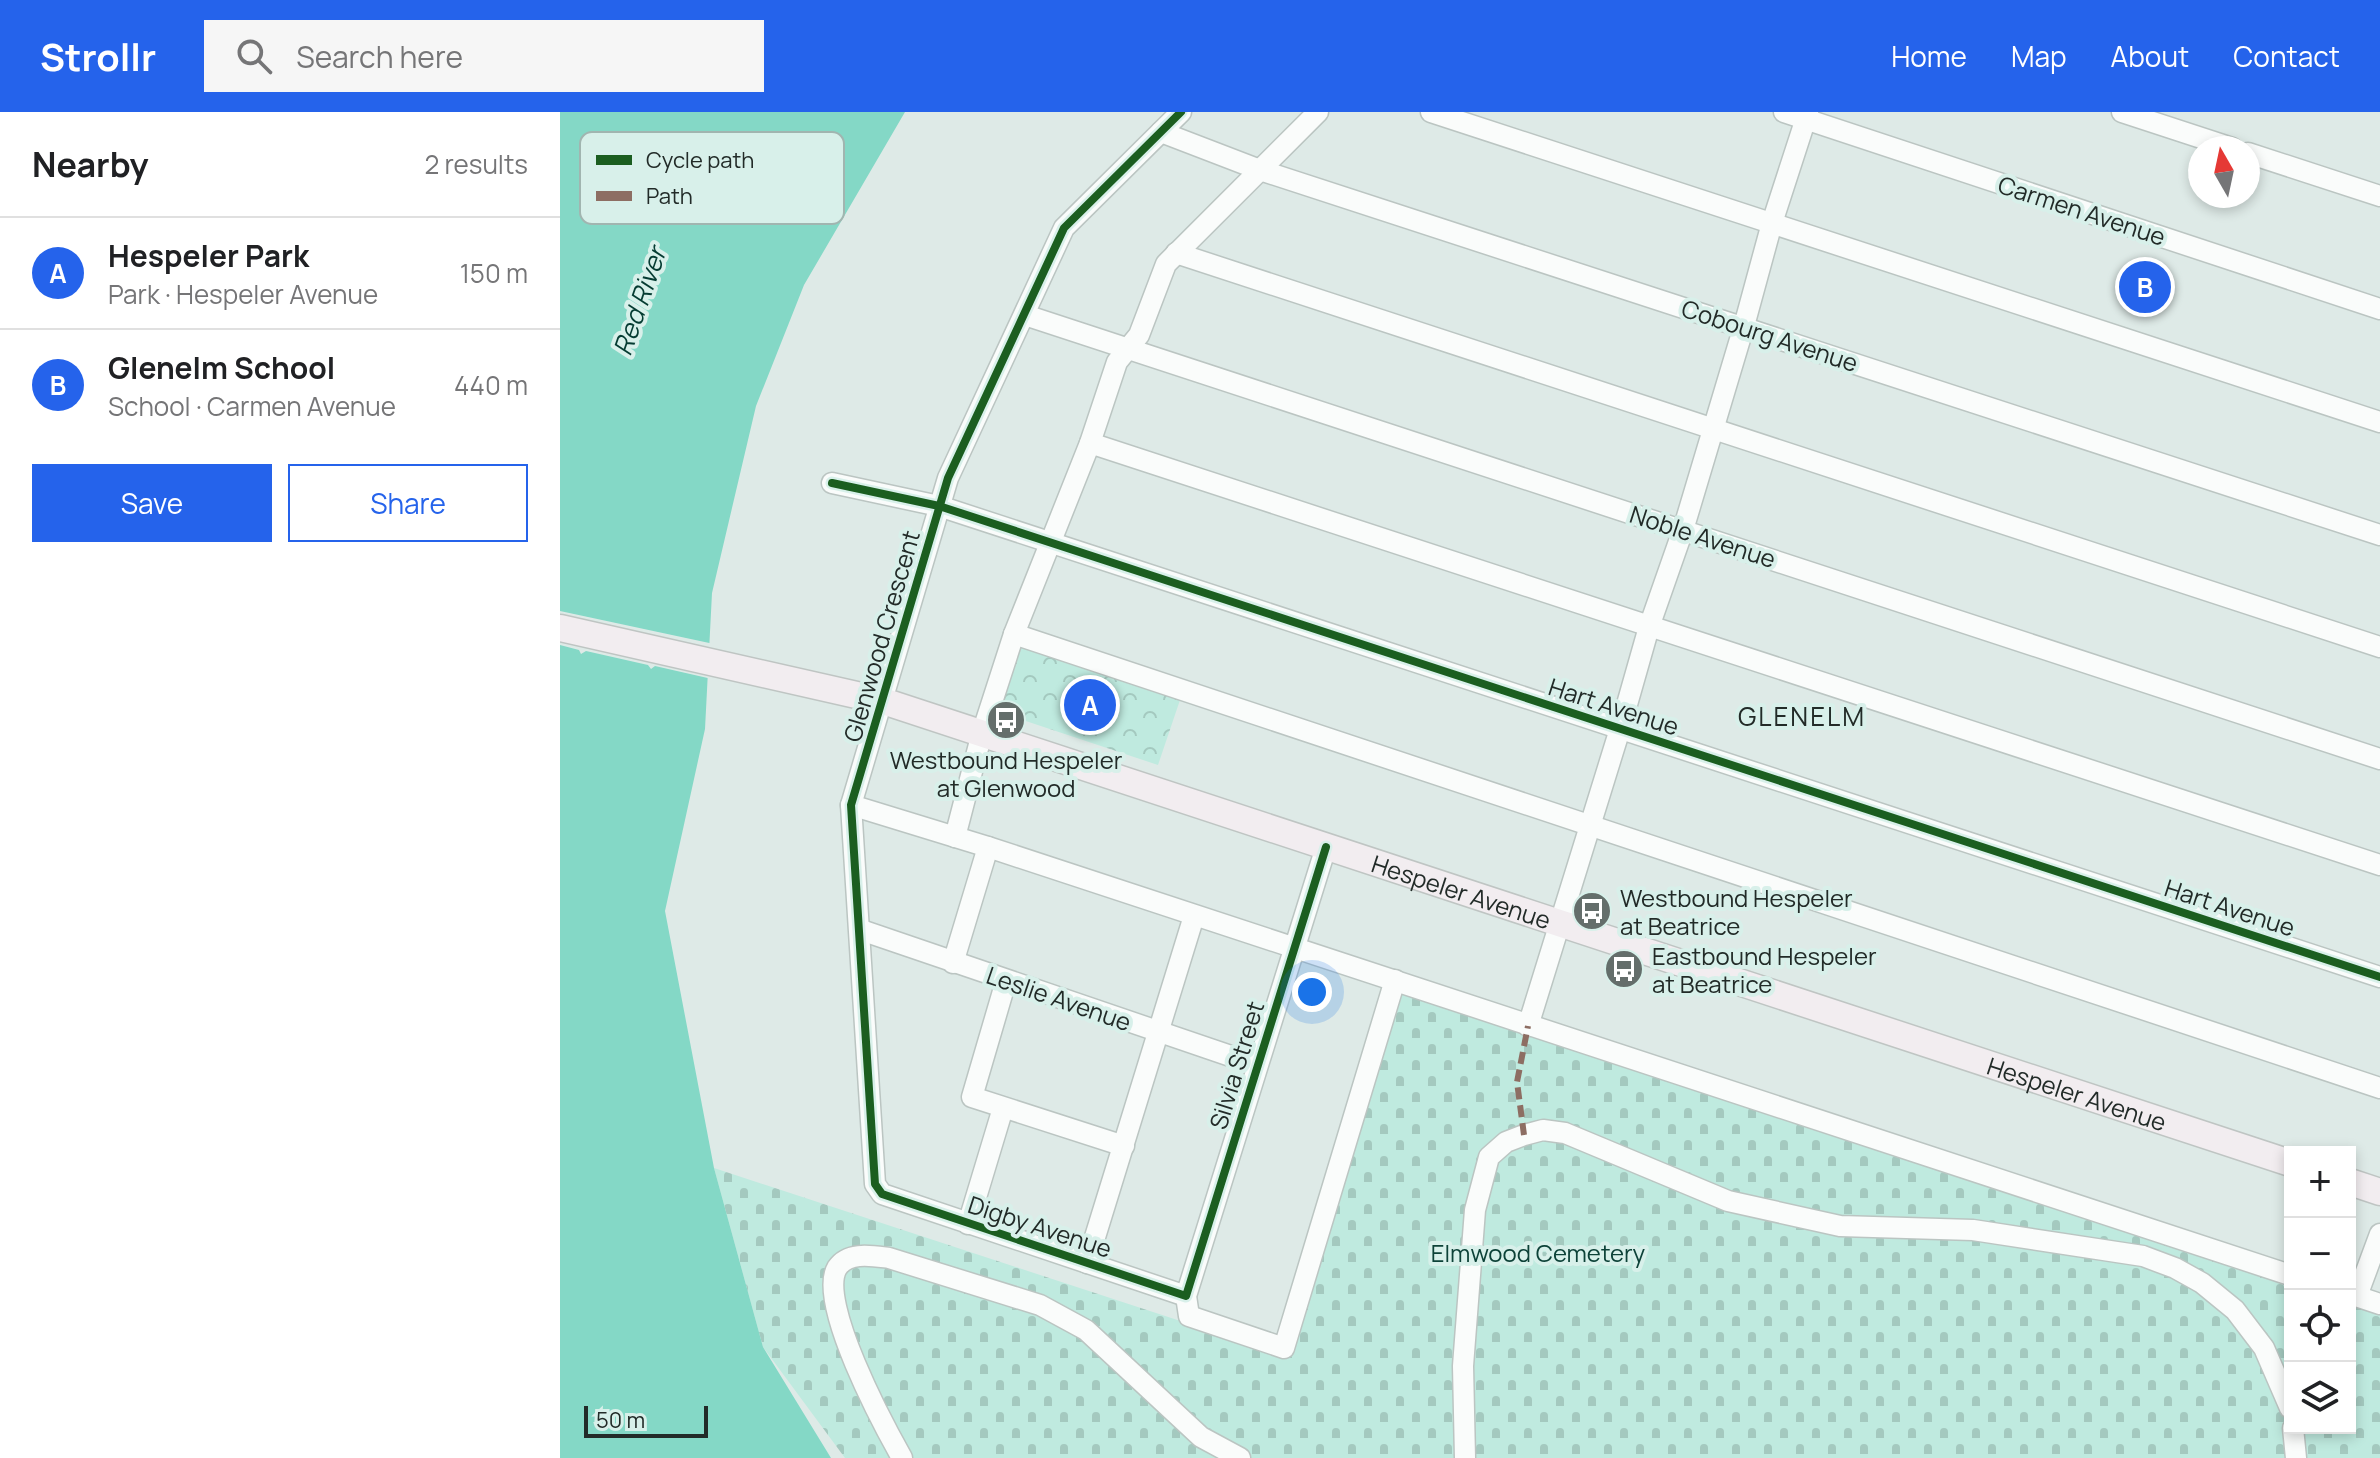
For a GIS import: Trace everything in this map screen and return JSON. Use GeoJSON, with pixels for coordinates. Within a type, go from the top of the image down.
{"type":"FeatureCollection","features":[{"type":"Feature","properties":{"kind":"main road","name":"Hespeler Avenue"},"geometry":{"type":"LineString","coordinates":[[560,628],[883,701],[2284,1161]]}},
{"type":"Feature","properties":{"kind":"main road"},"geometry":{"type":"LineString","coordinates":[[2356,1184],[2380,1192]]}},
{"type":"Feature","properties":{"kind":"street","name":"Glenwood Crescent"},"geometry":{"type":"LineString","coordinates":[[882,1194],[875,1184],[851,805],[948,478],[1064,228],[1181,112]]}},
{"type":"Feature","properties":{"kind":"street"},"geometry":{"type":"LineString","coordinates":[[955,837],[982,733],[1014,634],[1090,443],[1117,362],[1139,335],[1166,264],[1318,112]]}},
{"type":"Feature","properties":{"kind":"street"},"geometry":{"type":"LineString","coordinates":[[1431,112],[2380,422]]}},
{"type":"Feature","properties":{"kind":"street","name":"Carmen Avenue"},"geometry":{"type":"LineString","coordinates":[[1784,112],[1807,116],[2380,309]]}},
{"type":"Feature","properties":{"kind":"street"},"geometry":{"type":"LineString","coordinates":[[2122,112],[2195,136]]}},
{"type":"Feature","properties":{"kind":"street"},"geometry":{"type":"LineString","coordinates":[[1528,1026],[1591,827],[1649,627],[1683,530],[1772,223],[1807,116]]}},
{"type":"Feature","properties":{"kind":"street","name":"Cobourg Avenue"},"geometry":{"type":"LineString","coordinates":[[1161,132],[1260,170],[2380,535]]}},
{"type":"Feature","properties":{"kind":"street"},"geometry":{"type":"LineString","coordinates":[[2260,157],[2380,196]]}},
{"type":"Feature","properties":{"kind":"street"},"geometry":{"type":"LineString","coordinates":[[1176,253],[2380,647]]}},
{"type":"Feature","properties":{"kind":"street","name":"Noble Avenue"},"geometry":{"type":"LineString","coordinates":[[1025,315],[2380,759]]}},
{"type":"Feature","properties":{"kind":"street"},"geometry":{"type":"LineString","coordinates":[[1090,443],[2380,865]]}},
{"type":"Feature","properties":{"kind":"street","name":"Hart Avenue"},"geometry":{"type":"LineString","coordinates":[[832,483],[939,506],[2380,977]]}},
{"type":"Feature","properties":{"kind":"street"},"geometry":{"type":"LineString","coordinates":[[1014,634],[2380,1088]]}},
{"type":"Feature","properties":{"kind":"street"},"geometry":{"type":"LineString","coordinates":[[851,805],[988,847],[2284,1273]]}},
{"type":"Feature","properties":{"kind":"street"},"geometry":{"type":"LineString","coordinates":[[953,963],[988,847]]}},
{"type":"Feature","properties":{"kind":"street","name":"Silvia Street"},"geometry":{"type":"LineString","coordinates":[[1186,1296],[1326,847]]}},
{"type":"Feature","properties":{"kind":"street"},"geometry":{"type":"LineString","coordinates":[[1087,1263],[1194,916]]}},
{"type":"Feature","properties":{"kind":"street","name":"Leslie Avenue"},"geometry":{"type":"LineString","coordinates":[[861,930],[1257,1065]]}},
{"type":"Feature","properties":{"kind":"street"},"geometry":{"type":"LineString","coordinates":[[1186,1296],[1189,1316],[1284,1348],[1395,980]]}},
{"type":"Feature","properties":{"kind":"street"},"geometry":{"type":"LineString","coordinates":[[1006,981],[972,1097],[1124,1146]]}},
{"type":"Feature","properties":{"kind":"street"},"geometry":{"type":"LineString","coordinates":[[968,1224],[1003,1108]]}},
{"type":"Feature","properties":{"kind":"street"},"geometry":{"type":"LineString","coordinates":[[1465,1458],[1463,1366],[1475,1210],[1489,1157],[1506,1142],[1543,1130],[1565,1133],[1728,1201],[1840,1226],[1973,1230],[2143,1256],[2175,1268],[2202,1283],[2235,1310],[2264,1348],[2284,1394]]}},
{"type":"Feature","properties":{"kind":"street","name":"Digby Avenue"},"geometry":{"type":"LineString","coordinates":[[882,1194],[1186,1296]]}},
{"type":"Feature","properties":{"kind":"street"},"geometry":{"type":"LineString","coordinates":[[2355,1290],[2380,1234]]}},
{"type":"Feature","properties":{"kind":"street"},"geometry":{"type":"LineString","coordinates":[[902,1458],[853,1362],[839,1314],[834,1283],[837,1268],[848,1259],[863,1255],[889,1258],[1040,1305],[1086,1330],[1201,1437],[1240,1458]]}},
{"type":"Feature","properties":{"kind":"street"},"geometry":{"type":"LineString","coordinates":[[2356,1296],[2380,1304]]}},
{"type":"Feature","properties":{"kind":"street"},"geometry":{"type":"LineString","coordinates":[[2294,1434],[2296,1458]]}},
{"type":"Feature","properties":{"kind":"green space"},"geometry":{"type":"Polygon","coordinates":[[[1022,644],[1181,697],[1158,765],[999,712],[1022,644]]]}},
{"type":"Feature","properties":{"kind":"green space","name":"Elmwood Cemetery"},"geometry":{"type":"Polygon","coordinates":[[[1400,989],[2284,1279],[2284,1434],[2356,1434],[2356,1303],[2380,1311],[2380,1458],[845,1458],[763,1347],[714,1168],[1290,1357],[1400,989]]]}},
{"type":"Feature","properties":{"kind":"water","name":"Red River"},"geometry":{"type":"Polygon","coordinates":[[[560,112],[905,112],[844,216],[844,132],[580,132],[580,224],[840,224],[804,285],[756,406],[712,593],[705,729],[665,911],[714,1168],[763,1347],[831,1458],[560,1458],[560,112]]]}},
{"type":"Feature","properties":{"kind":"pier"},"geometry":{"type":"Polygon","coordinates":[[[560,611],[714,644],[712,679],[655,666],[651,669],[648,665],[586,651],[581,654],[579,650],[560,645],[560,611]]]}},
{"type":"Feature","properties":{"kind":"marked path"},"geometry":{"type":"LineString","coordinates":[[1524,1135],[1517,1082],[1528,1026]]}},
{"type":"Feature","properties":{"kind":"cycle path"},"geometry":{"type":"LineString","coordinates":[[1181,112],[1064,228],[948,478],[851,805],[875,1184],[882,1194],[1186,1296],[1326,847]]}},
{"type":"Feature","properties":{"kind":"cycle path"},"geometry":{"type":"LineString","coordinates":[[832,483],[939,506],[2380,977]]}},
{"type":"Feature","properties":{"kind":"place","name":"Glenelm School"},"geometry":{"type":"Point","coordinates":[2145,287]}},
{"type":"Feature","properties":{"kind":"place","name":"Hespeler Park"},"geometry":{"type":"Point","coordinates":[1090,705]}},
{"type":"Feature","properties":{"kind":"place","name":"Westbound Hespeler at Glenwood"},"geometry":{"type":"Point","coordinates":[1006,720]}},
{"type":"Feature","properties":{"kind":"place","name":"Westbound Hespeler at Beatrice"},"geometry":{"type":"Point","coordinates":[1592,911]}},
{"type":"Feature","properties":{"kind":"place","name":"Eastbound Hespeler at Beatrice"},"geometry":{"type":"Point","coordinates":[1624,969]}},
{"type":"Feature","properties":{"kind":"district","name":"GLENELM"},"geometry":{"type":"Point","coordinates":[1802,716]}}]}
